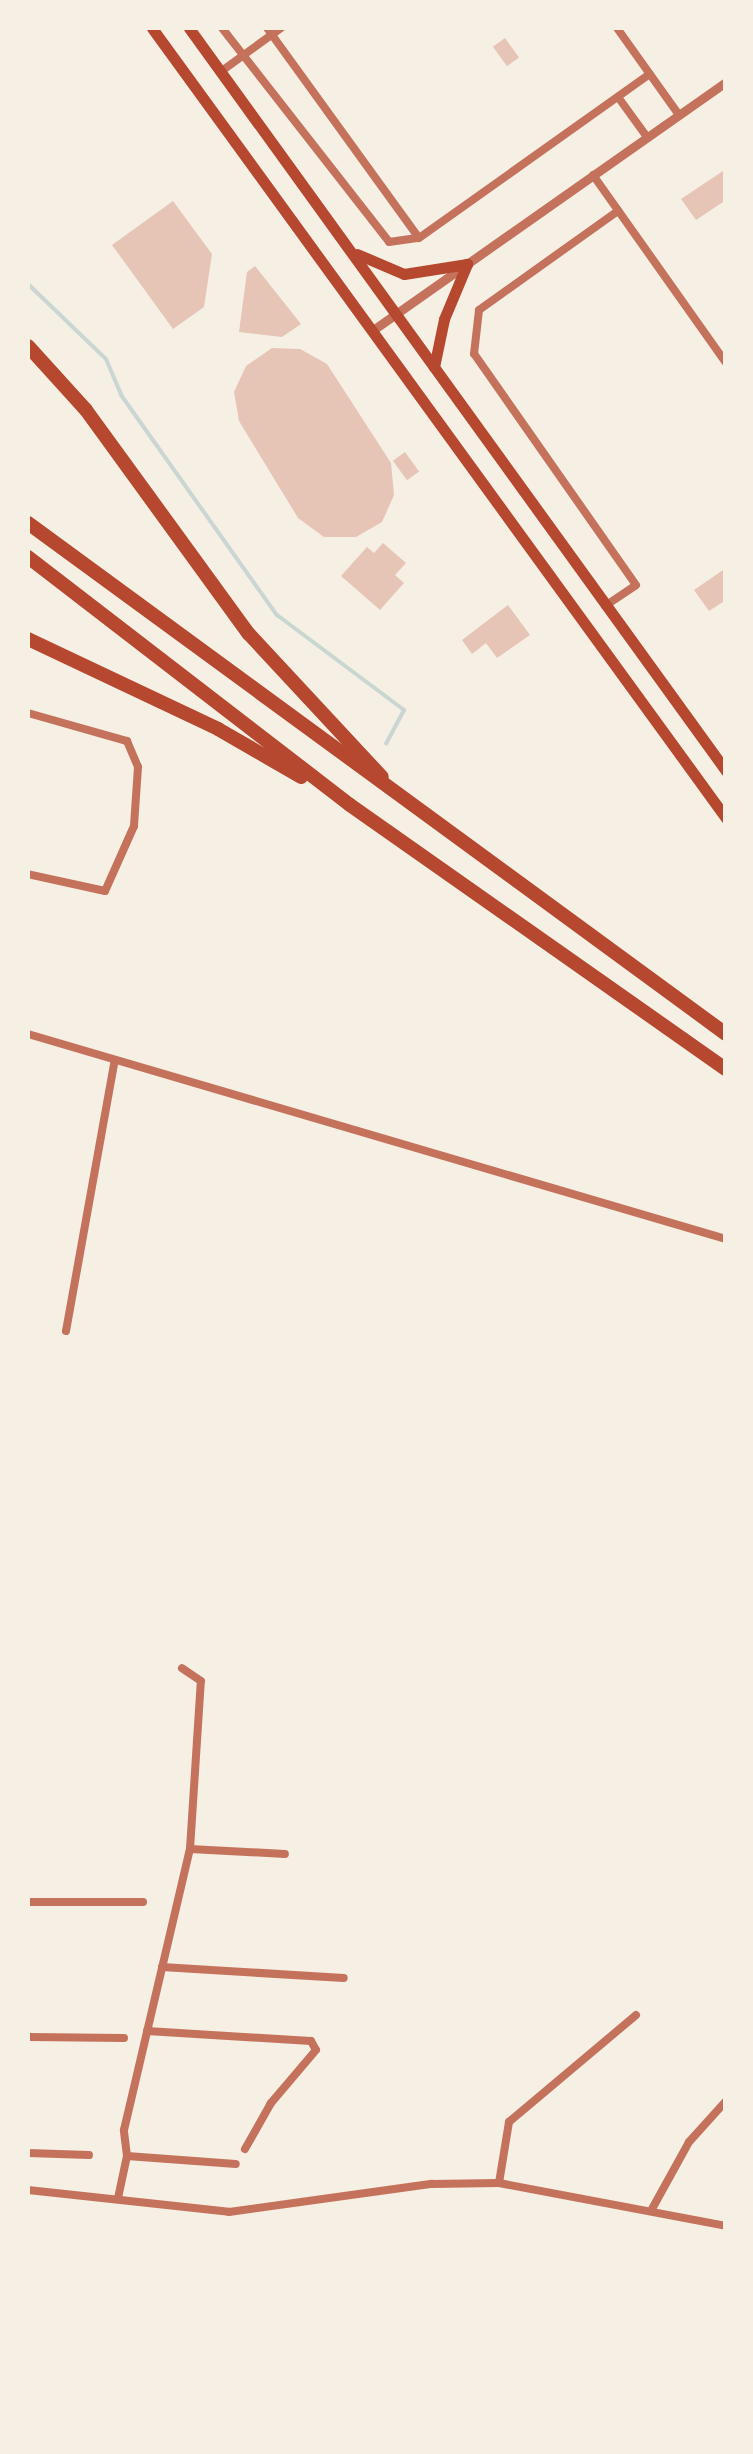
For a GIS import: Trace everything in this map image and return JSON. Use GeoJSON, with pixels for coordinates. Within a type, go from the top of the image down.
{"type":"FeatureCollection","features":[{"type":"Feature","properties":{"kind":"highway"},"geometry":{"type":"LineString","coordinates":[[28,346],[86,410],[249,634],[387,783]]}},
{"type":"Feature","properties":{"kind":"highway"},"geometry":{"type":"LineString","coordinates":[[28,523],[325,746],[387,783],[726,1034]]}},
{"type":"Feature","properties":{"kind":"highway"},"geometry":{"type":"LineString","coordinates":[[28,557],[350,805],[726,1069]]}},
{"type":"Feature","properties":{"kind":"highway"},"geometry":{"type":"LineString","coordinates":[[28,639],[218,729],[350,805]]}},
{"type":"Feature","properties":{"kind":"main road"},"geometry":{"type":"LineString","coordinates":[[152,28],[726,818]]}},
{"type":"Feature","properties":{"kind":"main road"},"geometry":{"type":"LineString","coordinates":[[189,28],[726,772]]}},
{"type":"Feature","properties":{"kind":"main road"},"geometry":{"type":"LineString","coordinates":[[351,250],[404,274],[467,264]]}},
{"type":"Feature","properties":{"kind":"main road"},"geometry":{"type":"LineString","coordinates":[[434,367],[444,320],[467,264]]}},
{"type":"Feature","properties":{"kind":"street"},"geometry":{"type":"LineString","coordinates":[[222,28],[389,242],[419,238],[650,74]]}},
{"type":"Feature","properties":{"kind":"street"},"geometry":{"type":"LineString","coordinates":[[223,70],[270,31],[282,28]]}},
{"type":"Feature","properties":{"kind":"street"},"geometry":{"type":"LineString","coordinates":[[617,28],[679,114]]}},
{"type":"Feature","properties":{"kind":"street"},"geometry":{"type":"LineString","coordinates":[[270,31],[419,238]]}},
{"type":"Feature","properties":{"kind":"street"},"geometry":{"type":"LineString","coordinates":[[373,330],[726,82]]}},
{"type":"Feature","properties":{"kind":"street"},"geometry":{"type":"LineString","coordinates":[[618,97],[647,137]]}},
{"type":"Feature","properties":{"kind":"street"},"geometry":{"type":"LineString","coordinates":[[593,175],[726,363]]}},
{"type":"Feature","properties":{"kind":"street"},"geometry":{"type":"LineString","coordinates":[[605,606],[636,585],[474,354],[479,310],[618,211]]}},
{"type":"Feature","properties":{"kind":"street"},"geometry":{"type":"LineString","coordinates":[[28,713],[127,740],[138,767],[134,826],[105,892],[28,874]]}},
{"type":"Feature","properties":{"kind":"street"},"geometry":{"type":"LineString","coordinates":[[28,1034],[726,1239]]}},
{"type":"Feature","properties":{"kind":"street"},"geometry":{"type":"LineString","coordinates":[[66,1332],[115,1060]]}},
{"type":"Feature","properties":{"kind":"street"},"geometry":{"type":"LineString","coordinates":[[118,2198],[127,2156],[124,2130],[190,1849],[201,1681],[182,1668]]}},
{"type":"Feature","properties":{"kind":"street"},"geometry":{"type":"LineString","coordinates":[[190,1849],[286,1854]]}},
{"type":"Feature","properties":{"kind":"street"},"geometry":{"type":"LineString","coordinates":[[28,1902],[143,1902]]}},
{"type":"Feature","properties":{"kind":"street"},"geometry":{"type":"LineString","coordinates":[[162,1967],[344,1978]]}},
{"type":"Feature","properties":{"kind":"street"},"geometry":{"type":"LineString","coordinates":[[499,2183],[509,2122],[636,2016]]}},
{"type":"Feature","properties":{"kind":"street"},"geometry":{"type":"LineString","coordinates":[[147,2030],[310,2041],[316,2050],[271,2102],[244,2149]]}},
{"type":"Feature","properties":{"kind":"street"},"geometry":{"type":"LineString","coordinates":[[28,2037],[124,2038]]}},
{"type":"Feature","properties":{"kind":"street"},"geometry":{"type":"LineString","coordinates":[[652,2209],[689,2142],[726,2101]]}},
{"type":"Feature","properties":{"kind":"street"},"geometry":{"type":"LineString","coordinates":[[28,2153],[89,2155]]}},
{"type":"Feature","properties":{"kind":"street"},"geometry":{"type":"LineString","coordinates":[[127,2156],[236,2164]]}},
{"type":"Feature","properties":{"kind":"street"},"geometry":{"type":"LineString","coordinates":[[28,2190],[255,2211],[405,2187],[499,2183],[726,2226]]}},
{"type":"Feature","properties":{"kind":"building"},"geometry":{"type":"Polygon","coordinates":[[[505,38],[519,57],[507,66],[493,47],[505,38]]]}},
{"type":"Feature","properties":{"kind":"building"},"geometry":{"type":"Polygon","coordinates":[[[726,169],[726,200],[696,220],[681,199],[726,169]]]}},
{"type":"Feature","properties":{"kind":"building"},"geometry":{"type":"Polygon","coordinates":[[[173,201],[212,254],[204,307],[173,329],[112,245],[173,201]]]}},
{"type":"Feature","properties":{"kind":"building"},"geometry":{"type":"Polygon","coordinates":[[[255,266],[301,324],[282,337],[239,332],[247,272],[255,266]]]}},
{"type":"Feature","properties":{"kind":"building"},"geometry":{"type":"Polygon","coordinates":[[[272,348],[300,349],[327,364],[391,463],[394,495],[382,522],[356,537],[324,537],[298,518],[239,421],[234,392],[246,366],[272,348]]]}},
{"type":"Feature","properties":{"kind":"building"},"geometry":{"type":"Polygon","coordinates":[[[405,452],[419,471],[407,480],[393,461],[405,452]]]}},
{"type":"Feature","properties":{"kind":"building"},"geometry":{"type":"Polygon","coordinates":[[[383,543],[406,563],[395,575],[404,583],[380,610],[341,576],[367,547],[374,553],[383,543]]]}},
{"type":"Feature","properties":{"kind":"building"},"geometry":{"type":"Polygon","coordinates":[[[726,568],[726,600],[709,611],[694,590],[726,568]]]}},
{"type":"Feature","properties":{"kind":"building"},"geometry":{"type":"Polygon","coordinates":[[[508,605],[530,635],[497,658],[486,643],[472,654],[462,640],[508,605]]]}},
{"type":"Feature","properties":{"kind":"waterway"},"geometry":{"type":"LineString","coordinates":[[28,284],[106,359],[121,395],[277,615],[404,710],[386,744]]}}]}
